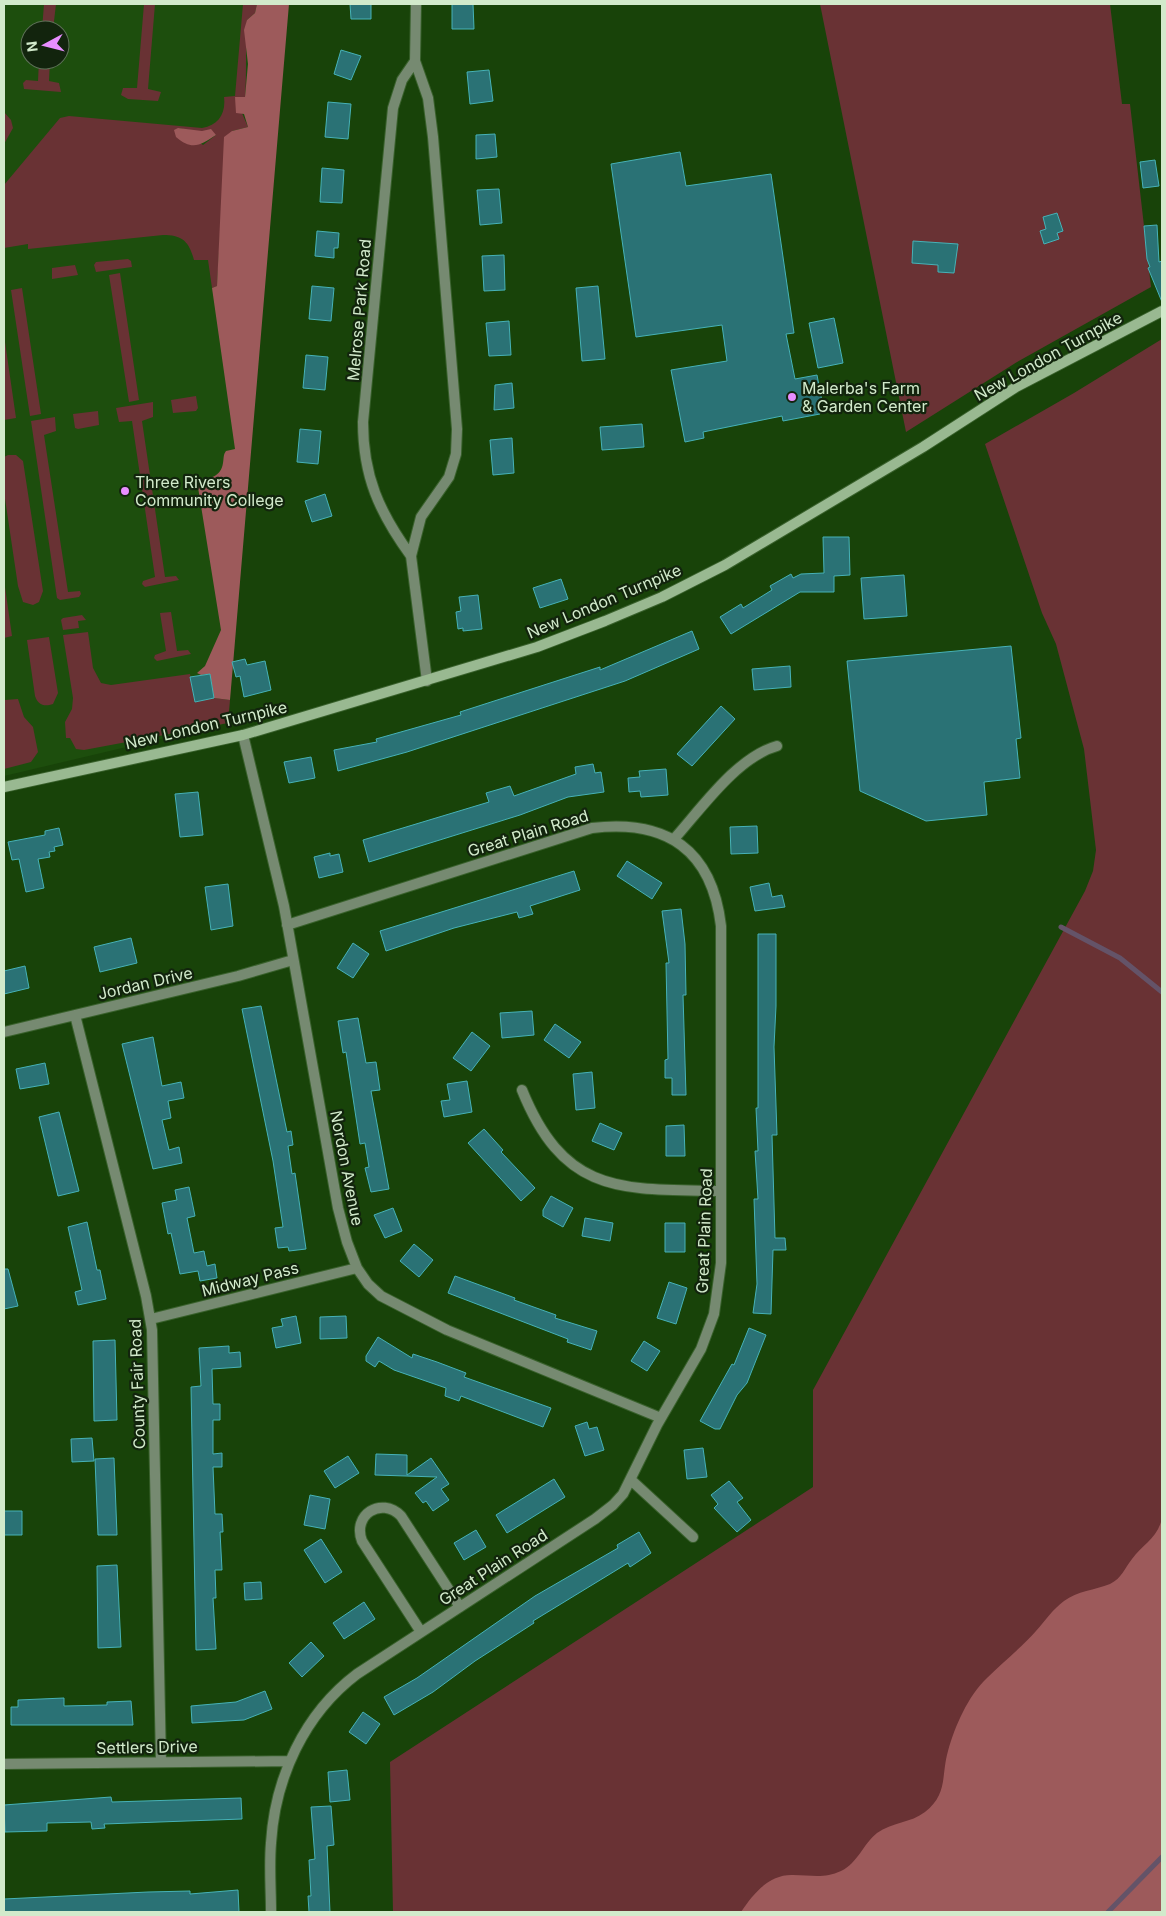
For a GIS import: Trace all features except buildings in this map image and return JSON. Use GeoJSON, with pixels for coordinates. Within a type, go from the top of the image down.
{"type":"FeatureCollection","features":[{"type":"Feature","properties":{"kind":"main road","name":"New London Turnpike"},"geometry":{"type":"LineString","coordinates":[[4,786],[243,735],[427,681],[537,646],[605,621],[662,597],[725,565],[923,447],[1016,386],[1162,311]]}},
{"type":"Feature","properties":{"kind":"street","name":"Melrose Park Road"},"geometry":{"type":"LineString","coordinates":[[416,4],[415,61],[428,98],[433,137],[458,441],[449,477],[421,517],[411,556],[427,681]]}},
{"type":"Feature","properties":{"kind":"street","name":"Melrose Park Road"},"geometry":{"type":"LineString","coordinates":[[411,556],[381,510],[369,480],[363,447],[393,108],[402,80],[415,61]]}},
{"type":"Feature","properties":{"kind":"street","name":"Nordon Avenue"},"geometry":{"type":"LineString","coordinates":[[243,735],[287,925],[338,1208],[347,1242],[357,1268],[375,1292],[414,1315],[662,1418]]}},
{"type":"Feature","properties":{"kind":"street"},"geometry":{"type":"LineString","coordinates":[[674,839],[742,766],[763,752],[777,746]]}},
{"type":"Feature","properties":{"kind":"street","name":"Great Plain Road"},"geometry":{"type":"LineString","coordinates":[[271,1912],[273,1826],[280,1791],[290,1760],[305,1731],[334,1694],[356,1674],[603,1513],[621,1497],[662,1418],[697,1358],[714,1314],[720,1268],[723,947],[720,918],[715,893],[706,872],[694,856],[674,839],[651,830],[634,827],[605,827],[585,830],[287,925]]}},
{"type":"Feature","properties":{"kind":"street","name":"Jordan Drive"},"geometry":{"type":"LineString","coordinates":[[4,1032],[238,976],[293,960]]}},
{"type":"Feature","properties":{"kind":"street","name":"County Fair Road"},"geometry":{"type":"LineString","coordinates":[[75,1015],[151,1319],[154,1379],[161,1762]]}},
{"type":"Feature","properties":{"kind":"street"},"geometry":{"type":"LineString","coordinates":[[522,1090],[549,1141],[568,1162],[586,1174],[606,1183],[628,1188],[721,1191]]}},
{"type":"Feature","properties":{"kind":"street","name":"Midway Pass"},"geometry":{"type":"LineString","coordinates":[[151,1319],[357,1268]]}},
{"type":"Feature","properties":{"kind":"street"},"geometry":{"type":"LineString","coordinates":[[631,1480],[694,1537]]}},
{"type":"Feature","properties":{"kind":"street"},"geometry":{"type":"LineString","coordinates":[[421,1632],[362,1541],[361,1524],[370,1511],[378,1508],[387,1508],[401,1516],[460,1606]]}},
{"type":"Feature","properties":{"kind":"street","name":"Settlers Drive"},"geometry":{"type":"LineString","coordinates":[[4,1764],[290,1760]]}},
{"type":"Feature","properties":{"kind":"shaded area","name":"Three Rivers Community College"},"geometry":{"type":"Polygon","coordinates":[[[4,4],[288,4],[228,723],[4,776],[4,4]]]}},
{"type":"Feature","properties":{"kind":"shaded area"},"geometry":{"type":"Polygon","coordinates":[[[44,4],[56,4],[54,20],[43,20],[44,4]]]}},
{"type":"Feature","properties":{"kind":"shaded area"},"geometry":{"type":"Polygon","coordinates":[[[144,4],[155,4],[148,89],[161,92],[158,101],[128,99],[121,95],[123,88],[137,88],[144,4]]]}},
{"type":"Feature","properties":{"kind":"shaded area"},"geometry":{"type":"Polygon","coordinates":[[[243,4],[257,4],[255,13],[247,20],[245,97],[235,97],[248,127],[232,131],[222,201],[217,286],[212,288],[208,260],[194,260],[190,248],[184,240],[175,236],[163,235],[28,249],[28,244],[4,248],[4,185],[60,118],[69,116],[202,128],[213,124],[220,117],[224,108],[224,97],[235,96],[243,4]],[[178,128],[203,145],[216,135],[178,128]]]}},
{"type":"Feature","properties":{"kind":"shaded area"},"geometry":{"type":"Polygon","coordinates":[[[257,4],[289,4],[230,700],[214,698],[210,674],[201,675],[197,673],[205,666],[221,630],[197,481],[217,474],[222,468],[226,451],[235,449],[212,288],[217,286],[224,137],[232,131],[248,127],[244,114],[236,113],[235,97],[245,97],[248,64],[244,30],[247,20],[255,13],[257,4]]]}},
{"type":"Feature","properties":{"kind":"shaded area"},"geometry":{"type":"Polygon","coordinates":[[[820,4],[1110,4],[1122,104],[1130,104],[1151,287],[1017,362],[906,432],[820,4]]]}},
{"type":"Feature","properties":{"kind":"shaded area"},"geometry":{"type":"Polygon","coordinates":[[[39,70],[50,70],[49,81],[59,83],[61,92],[24,89],[23,83],[26,80],[38,81],[39,70]]]}},
{"type":"Feature","properties":{"kind":"shaded area"},"geometry":{"type":"Polygon","coordinates":[[[4,112],[11,120],[13,128],[4,144],[4,112]]]}},
{"type":"Feature","properties":{"kind":"shaded area"},"geometry":{"type":"Polygon","coordinates":[[[178,128],[202,131],[211,129],[216,135],[206,142],[192,145],[176,137],[174,130],[178,128]]]}},
{"type":"Feature","properties":{"kind":"shaded area"},"geometry":{"type":"Polygon","coordinates":[[[128,259],[131,261],[132,267],[96,272],[94,265],[96,262],[128,259]]]}},
{"type":"Feature","properties":{"kind":"shaded area"},"geometry":{"type":"Polygon","coordinates":[[[75,265],[78,275],[52,279],[52,268],[75,265]]]}},
{"type":"Feature","properties":{"kind":"shaded area"},"geometry":{"type":"Polygon","coordinates":[[[120,273],[139,400],[129,402],[109,275],[120,273]]]}},
{"type":"Feature","properties":{"kind":"shaded area"},"geometry":{"type":"Polygon","coordinates":[[[22,288],[41,414],[30,416],[11,290],[22,288]]]}},
{"type":"Feature","properties":{"kind":"shaded area"},"geometry":{"type":"Polygon","coordinates":[[[4,335],[16,418],[4,420],[4,335]]]}},
{"type":"Feature","properties":{"kind":"shaded area"},"geometry":{"type":"Polygon","coordinates":[[[1162,339],[1162,1832],[1084,1912],[393,1912],[390,1762],[813,1487],[813,1390],[1085,891],[1093,871],[1096,850],[1084,749],[1056,644],[1042,613],[985,444],[1074,393],[1162,339]]]}},
{"type":"Feature","properties":{"kind":"shaded area"},"geometry":{"type":"Polygon","coordinates":[[[196,396],[198,408],[196,411],[173,413],[171,400],[196,396]]]}},
{"type":"Feature","properties":{"kind":"shaded area"},"geometry":{"type":"Polygon","coordinates":[[[153,402],[153,417],[142,421],[165,577],[176,576],[179,580],[145,587],[142,584],[143,581],[155,577],[132,421],[119,422],[116,408],[153,402]]]}},
{"type":"Feature","properties":{"kind":"shaded area"},"geometry":{"type":"Polygon","coordinates":[[[98,411],[99,425],[75,428],[73,414],[98,411]]]}},
{"type":"Feature","properties":{"kind":"shaded area"},"geometry":{"type":"Polygon","coordinates":[[[55,417],[56,431],[44,435],[68,592],[80,591],[81,594],[79,597],[60,600],[57,598],[31,421],[55,417]]]}},
{"type":"Feature","properties":{"kind":"shaded area"},"geometry":{"type":"Polygon","coordinates":[[[16,455],[23,461],[43,591],[39,602],[33,605],[23,602],[18,586],[4,492],[4,457],[16,455]]]}},
{"type":"Feature","properties":{"kind":"shaded area"},"geometry":{"type":"Polygon","coordinates":[[[4,580],[12,636],[4,638],[4,580]]]}},
{"type":"Feature","properties":{"kind":"shaded area"},"geometry":{"type":"Polygon","coordinates":[[[171,612],[177,651],[188,650],[191,654],[157,661],[154,658],[155,655],[166,651],[160,613],[171,612]]]}},
{"type":"Feature","properties":{"kind":"shaded area"},"geometry":{"type":"Polygon","coordinates":[[[82,615],[86,620],[78,621],[79,628],[63,630],[61,620],[63,618],[82,615]]]}},
{"type":"Feature","properties":{"kind":"shaded area"},"geometry":{"type":"Polygon","coordinates":[[[88,632],[93,668],[101,683],[111,685],[190,674],[195,702],[214,698],[230,700],[228,723],[84,750],[76,749],[70,738],[66,738],[65,722],[72,709],[73,698],[63,635],[88,632]]]}},
{"type":"Feature","properties":{"kind":"shaded area"},"geometry":{"type":"Polygon","coordinates":[[[49,637],[58,693],[53,704],[44,705],[35,696],[27,640],[49,637]]]}},
{"type":"Feature","properties":{"kind":"shaded area"},"geometry":{"type":"Polygon","coordinates":[[[4,692],[5,700],[18,699],[24,717],[33,727],[38,752],[31,762],[4,769],[4,692]]]}},
{"type":"Feature","properties":{"kind":"shaded area"},"geometry":{"type":"Polygon","coordinates":[[[1162,1518],[1162,1912],[741,1912],[762,1886],[776,1878],[793,1875],[823,1876],[841,1871],[852,1863],[877,1833],[883,1829],[920,1816],[925,1812],[941,1791],[946,1760],[954,1732],[968,1702],[980,1685],[1064,1601],[1080,1593],[1110,1584],[1117,1579],[1136,1554],[1154,1536],[1162,1518]]]}},
{"type":"Feature","properties":{"kind":"waterway"},"geometry":{"type":"LineString","coordinates":[[1061,927],[1120,958],[1162,992]]}},
{"type":"Feature","properties":{"kind":"waterway"},"geometry":{"type":"LineString","coordinates":[[1108,1912],[1162,1857]]}},
{"type":"Feature","properties":{"kind":"place","name":"Malerba's Farm & Garden Center"},"geometry":{"type":"Point","coordinates":[792,397]}},
{"type":"Feature","properties":{"kind":"place","name":"Three Rivers Community College"},"geometry":{"type":"Point","coordinates":[125,491]}}]}
